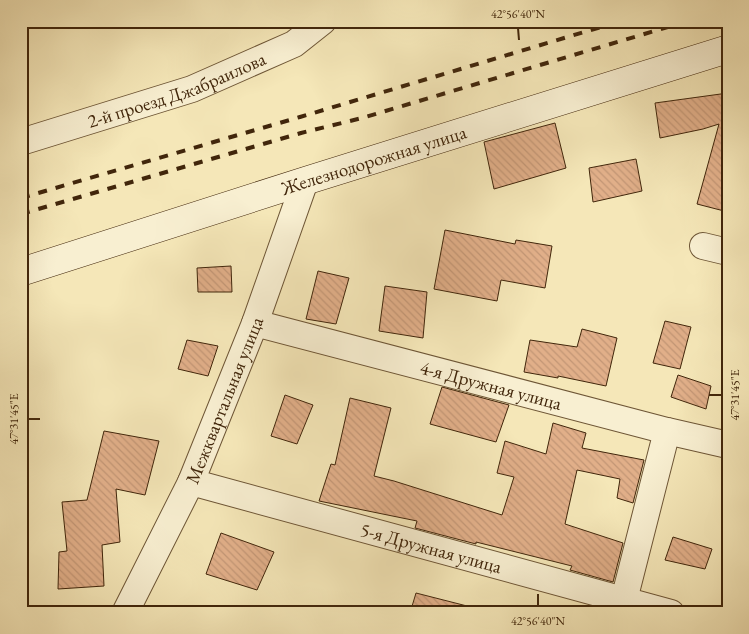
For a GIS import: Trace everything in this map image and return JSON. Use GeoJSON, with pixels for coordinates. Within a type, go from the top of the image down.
{"type":"FeatureCollection","features":[{"type":"Feature","properties":{"kind":"street","name":"2-й проезд Джабраилова"},"geometry":{"type":"LineString","coordinates":[[21,142],[192,90],[294,44],[323,21]]}},
{"type":"Feature","properties":{"kind":"street","name":"Железнодорожная улица"},"geometry":{"type":"LineString","coordinates":[[21,272],[305,180],[728,49]]}},
{"type":"Feature","properties":{"kind":"street","name":"Межквартальная улица"},"geometry":{"type":"LineString","coordinates":[[125,613],[191,482],[255,323],[305,180]]}},
{"type":"Feature","properties":{"kind":"street","name":"4-я Дружная улица"},"geometry":{"type":"LineString","coordinates":[[255,323],[667,431],[728,445]]}},
{"type":"Feature","properties":{"kind":"street"},"geometry":{"type":"LineString","coordinates":[[622,606],[667,431]]}},
{"type":"Feature","properties":{"kind":"street","name":"5-я Дружная улица"},"geometry":{"type":"LineString","coordinates":[[191,482],[622,606],[671,613]]}},
{"type":"Feature","properties":{"kind":"building"},"geometry":{"type":"Polygon","coordinates":[[[728,93],[728,212],[697,204],[719,124],[660,138],[655,103],[728,93]]]}},
{"type":"Feature","properties":{"kind":"building"},"geometry":{"type":"Polygon","coordinates":[[[555,123],[566,168],[494,189],[484,142],[555,123]]]}},
{"type":"Feature","properties":{"kind":"building"},"geometry":{"type":"Polygon","coordinates":[[[636,159],[642,191],[593,202],[589,168],[636,159]]]}},
{"type":"Feature","properties":{"kind":"building"},"geometry":{"type":"Polygon","coordinates":[[[445,230],[515,244],[516,240],[552,246],[545,288],[501,280],[497,301],[434,289],[445,230]]]}},
{"type":"Feature","properties":{"kind":"building"},"geometry":{"type":"Polygon","coordinates":[[[231,266],[232,292],[198,292],[197,268],[231,266]]]}},
{"type":"Feature","properties":{"kind":"building"},"geometry":{"type":"Polygon","coordinates":[[[318,271],[349,278],[336,324],[306,319],[318,271]]]}},
{"type":"Feature","properties":{"kind":"building"},"geometry":{"type":"Polygon","coordinates":[[[385,286],[427,292],[423,338],[379,331],[385,286]]]}},
{"type":"Feature","properties":{"kind":"building"},"geometry":{"type":"Polygon","coordinates":[[[665,321],[691,327],[680,369],[653,363],[665,321]]]}},
{"type":"Feature","properties":{"kind":"building"},"geometry":{"type":"Polygon","coordinates":[[[582,329],[617,338],[606,386],[558,376],[558,378],[524,372],[530,340],[577,347],[582,329]]]}},
{"type":"Feature","properties":{"kind":"building"},"geometry":{"type":"Polygon","coordinates":[[[187,340],[218,346],[208,376],[178,369],[187,340]]]}},
{"type":"Feature","properties":{"kind":"building"},"geometry":{"type":"Polygon","coordinates":[[[678,375],[711,386],[706,409],[671,397],[678,375]]]}},
{"type":"Feature","properties":{"kind":"building"},"geometry":{"type":"Polygon","coordinates":[[[442,387],[509,405],[496,442],[430,424],[442,387]]]}},
{"type":"Feature","properties":{"kind":"building"},"geometry":{"type":"Polygon","coordinates":[[[285,395],[313,405],[297,444],[271,436],[285,395]]]}},
{"type":"Feature","properties":{"kind":"building"},"geometry":{"type":"Polygon","coordinates":[[[350,398],[391,408],[374,476],[502,515],[514,477],[497,473],[505,441],[546,454],[553,423],[586,433],[582,448],[644,460],[633,503],[617,498],[620,479],[577,470],[565,524],[623,543],[613,582],[570,570],[572,566],[415,528],[417,521],[319,501],[331,464],[335,465],[350,398]]]}},
{"type":"Feature","properties":{"kind":"building"},"geometry":{"type":"Polygon","coordinates":[[[104,431],[159,441],[145,495],[116,489],[120,542],[102,545],[104,586],[58,589],[59,552],[67,551],[62,502],[87,500],[104,431]]]}},
{"type":"Feature","properties":{"kind":"building"},"geometry":{"type":"Polygon","coordinates":[[[221,533],[274,552],[257,590],[206,574],[221,533]]]}},
{"type":"Feature","properties":{"kind":"building"},"geometry":{"type":"Polygon","coordinates":[[[673,537],[712,549],[705,569],[665,560],[673,537]]]}},
{"type":"Feature","properties":{"kind":"building"},"geometry":{"type":"Polygon","coordinates":[[[416,593],[467,606],[467,613],[410,613],[416,593]]]}},
{"type":"Feature","properties":{"kind":"railway"},"geometry":{"type":"LineString","coordinates":[[21,198],[621,21]]}},
{"type":"Feature","properties":{"kind":"railway"},"geometry":{"type":"LineString","coordinates":[[21,214],[301,133],[362,118],[688,21]]}}]}
